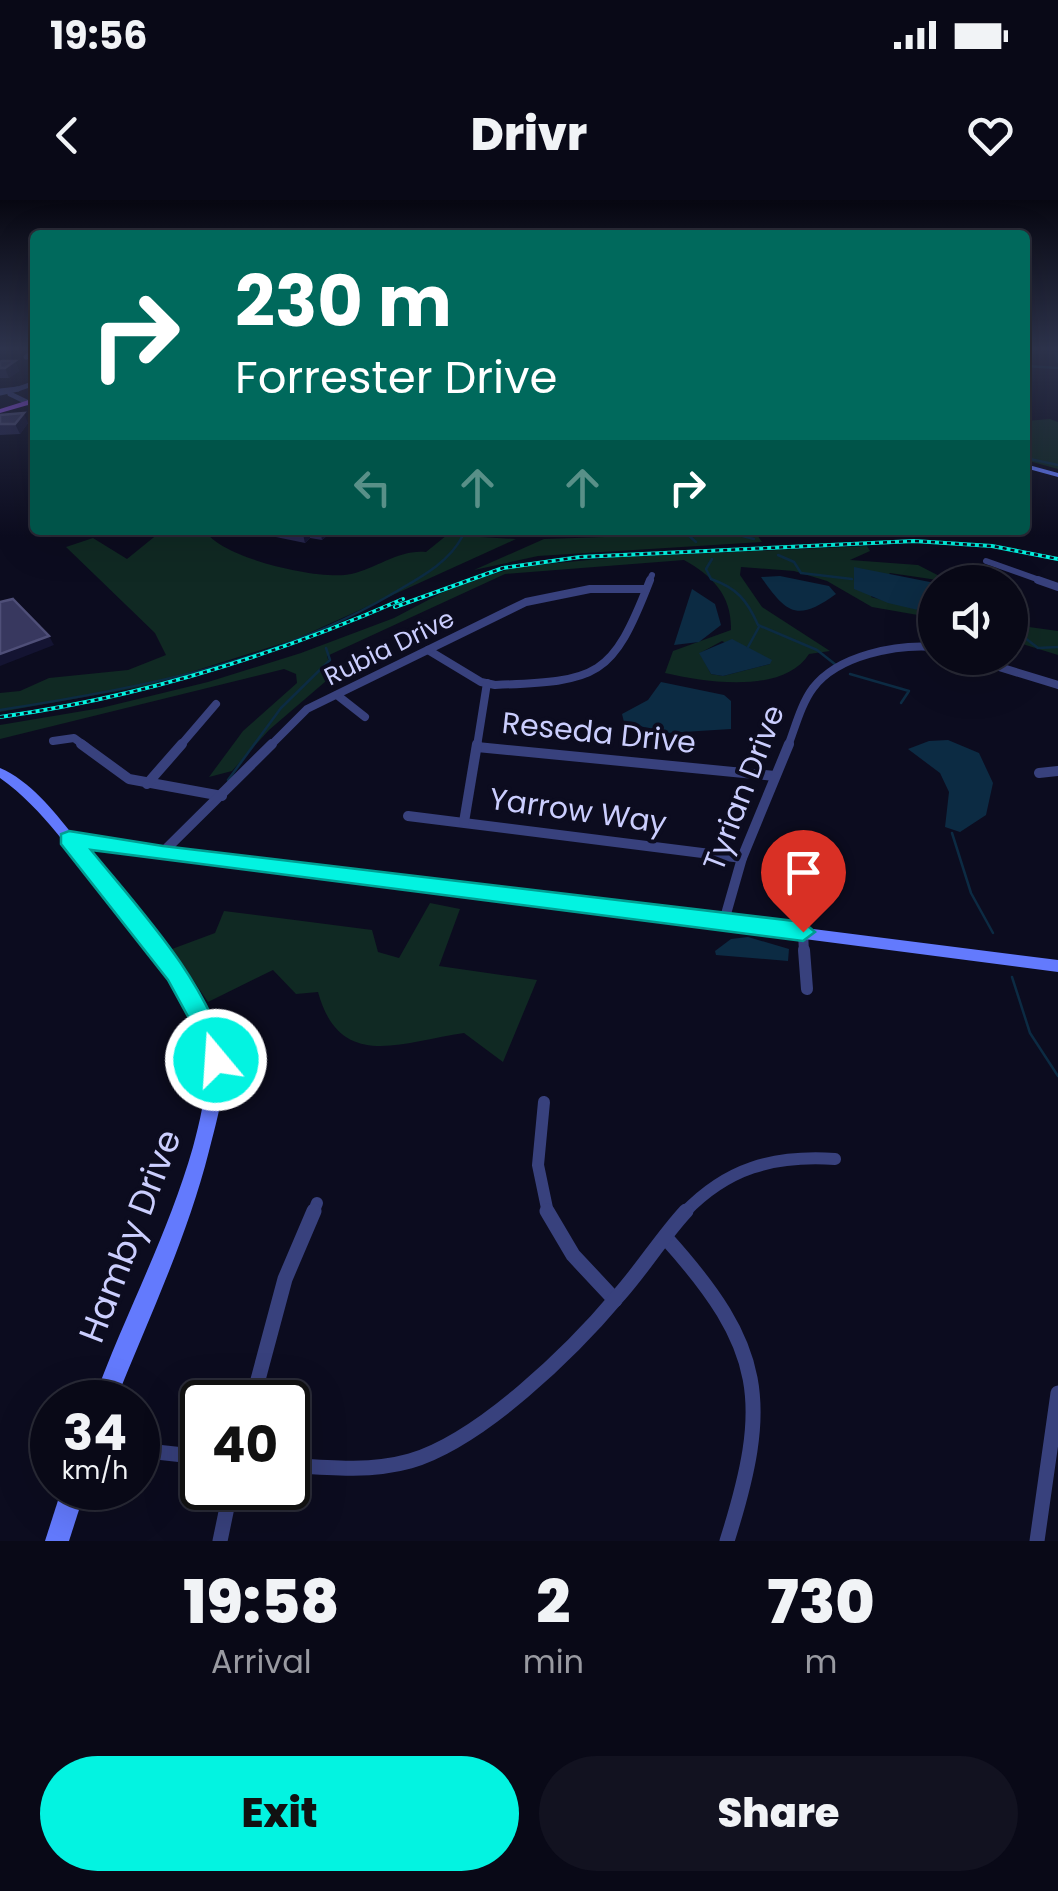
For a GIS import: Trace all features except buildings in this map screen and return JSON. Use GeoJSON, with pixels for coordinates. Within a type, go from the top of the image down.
{"type":"FeatureCollection","features":[{"type":"Feature","properties":{"kind":"street"},"geometry":{"type":"LineString","coordinates":[[1030,469],[1058,477]]}},
{"type":"Feature","properties":{"kind":"street"},"geometry":{"type":"LineString","coordinates":[[986,561],[1058,588]]}},
{"type":"Feature","properties":{"kind":"street"},"geometry":{"type":"LineString","coordinates":[[428,650],[487,684],[523,684],[604,667],[615,655],[652,575]]}},
{"type":"Feature","properties":{"kind":"street","name":"Rubia Drive"},"geometry":{"type":"LineString","coordinates":[[160,850],[192,827],[307,710],[526,602],[590,588],[646,589]]}},
{"type":"Feature","properties":{"kind":"street","name":"Tyrian Drive"},"geometry":{"type":"LineString","coordinates":[[724,922],[725,905],[742,858],[806,698],[816,684],[888,648],[918,647]]}},
{"type":"Feature","properties":{"kind":"street"},"geometry":{"type":"LineString","coordinates":[[1025,675],[1058,685]]}},
{"type":"Feature","properties":{"kind":"street"},"geometry":{"type":"LineString","coordinates":[[464,822],[487,684]]}},
{"type":"Feature","properties":{"kind":"street"},"geometry":{"type":"LineString","coordinates":[[337,694],[365,717]]}},
{"type":"Feature","properties":{"kind":"street"},"geometry":{"type":"LineString","coordinates":[[147,784],[216,704]]}},
{"type":"Feature","properties":{"kind":"street"},"geometry":{"type":"LineString","coordinates":[[54,741],[74,738],[128,779],[222,796]]}},
{"type":"Feature","properties":{"kind":"street","name":"Reseda Drive"},"geometry":{"type":"LineString","coordinates":[[476,746],[776,776]]}},
{"type":"Feature","properties":{"kind":"street"},"geometry":{"type":"LineString","coordinates":[[1039,773],[1058,771]]}},
{"type":"Feature","properties":{"kind":"street","name":"Hamby Drive"},"geometry":{"type":"LineString","coordinates":[[0,772],[69,839],[177,972],[204,1020],[216,1060],[215,1098],[199,1158],[113,1380]]}},
{"type":"Feature","properties":{"kind":"street","name":"Yarrow Way"},"geometry":{"type":"LineString","coordinates":[[408,816],[742,858]]}},
{"type":"Feature","properties":{"kind":"street"},"geometry":{"type":"LineString","coordinates":[[186,852],[192,827]]}},
{"type":"Feature","properties":{"kind":"street"},"geometry":{"type":"LineString","coordinates":[[69,839],[1058,966]]}},
{"type":"Feature","properties":{"kind":"street"},"geometry":{"type":"LineString","coordinates":[[160,850],[205,857]]}},
{"type":"Feature","properties":{"kind":"street"},"geometry":{"type":"LineString","coordinates":[[803,932],[807,989]]}},
{"type":"Feature","properties":{"kind":"street"},"geometry":{"type":"LineString","coordinates":[[544,1102],[536,1162],[545,1215],[574,1258],[615,1300]]}},
{"type":"Feature","properties":{"kind":"street"},"geometry":{"type":"LineString","coordinates":[[310,1466],[366,1469],[424,1456],[475,1427],[615,1300],[706,1190],[746,1167],[787,1158],[835,1159]]}},
{"type":"Feature","properties":{"kind":"street"},"geometry":{"type":"LineString","coordinates":[[258,1380],[285,1279],[317,1202]]}},
{"type":"Feature","properties":{"kind":"street"},"geometry":{"type":"LineString","coordinates":[[666,1238],[718,1294],[750,1362],[754,1391],[750,1456],[727,1541]]}},
{"type":"Feature","properties":{"kind":"street"},"geometry":{"type":"LineString","coordinates":[[1037,1541],[1058,1392]]}},
{"type":"Feature","properties":{"kind":"street"},"geometry":{"type":"LineString","coordinates":[[57,1541],[67,1510]]}},
{"type":"Feature","properties":{"kind":"street"},"geometry":{"type":"LineString","coordinates":[[220,1541],[226,1510]]}},
{"type":"Feature","properties":{"kind":"green space"},"geometry":{"type":"Polygon","coordinates":[[[1030,421],[1058,422],[1058,469],[1030,461],[1030,421]]]}},
{"type":"Feature","properties":{"kind":"green space"},"geometry":{"type":"Polygon","coordinates":[[[157,535],[210,535],[249,558],[295,571],[337,575],[361,571],[407,553],[426,552],[447,535],[516,539],[296,639],[147,686],[0,712],[0,693],[20,691],[49,678],[128,670],[166,655],[155,633],[66,547],[93,538],[127,559],[157,535]]]}},
{"type":"Feature","properties":{"kind":"green space"},"geometry":{"type":"Polygon","coordinates":[[[757,535],[762,542],[538,556],[474,570],[544,539],[757,535]]]}},
{"type":"Feature","properties":{"kind":"green space"},"geometry":{"type":"Polygon","coordinates":[[[867,546],[870,551],[850,560],[918,565],[918,577],[890,573],[871,597],[918,609],[918,615],[872,607],[827,581],[794,571],[741,567],[740,575],[762,607],[830,651],[809,654],[781,676],[742,682],[700,680],[665,673],[673,651],[731,630],[730,618],[719,588],[684,560],[505,574],[327,656],[333,675],[269,730],[232,771],[209,777],[243,731],[297,683],[296,674],[284,669],[0,739],[0,725],[101,708],[208,682],[301,653],[394,618],[451,588],[515,567],[620,557],[867,546]],[[722,641],[700,653],[711,674],[723,676],[770,664],[722,641]]]}},
{"type":"Feature","properties":{"kind":"green space"},"geometry":{"type":"Polygon","coordinates":[[[1028,626],[1058,631],[1058,655],[1028,646],[1028,626]]]}},
{"type":"Feature","properties":{"kind":"green space"},"geometry":{"type":"Polygon","coordinates":[[[430,903],[460,909],[439,966],[537,980],[503,1062],[464,1033],[396,1045],[357,1043],[341,1033],[328,1017],[318,992],[296,994],[273,970],[208,1002],[172,949],[215,933],[224,911],[372,930],[378,952],[399,958],[430,903]]]}},
{"type":"Feature","properties":{"kind":"water"},"geometry":{"type":"Polygon","coordinates":[[[854,567],[918,580],[918,610],[888,603],[854,589],[854,567]]]}},
{"type":"Feature","properties":{"kind":"water"},"geometry":{"type":"Polygon","coordinates":[[[780,576],[829,586],[836,594],[811,608],[794,610],[778,599],[761,577],[780,576]]]}},
{"type":"Feature","properties":{"kind":"water"},"geometry":{"type":"Polygon","coordinates":[[[692,589],[715,604],[721,625],[699,642],[674,645],[692,589]]]}},
{"type":"Feature","properties":{"kind":"water"},"geometry":{"type":"Polygon","coordinates":[[[732,639],[772,660],[770,664],[723,676],[711,674],[699,653],[732,639]]]}},
{"type":"Feature","properties":{"kind":"water"},"geometry":{"type":"Polygon","coordinates":[[[661,682],[724,695],[731,701],[731,729],[667,733],[624,722],[622,714],[648,700],[661,682]]]}},
{"type":"Feature","properties":{"kind":"water"},"geometry":{"type":"Polygon","coordinates":[[[948,740],[979,753],[993,783],[986,815],[960,832],[945,827],[949,792],[940,773],[908,749],[929,741],[948,740]]]}},
{"type":"Feature","properties":{"kind":"water"},"geometry":{"type":"Polygon","coordinates":[[[748,937],[789,949],[788,961],[716,955],[715,951],[731,939],[748,937]]]}},
{"type":"Feature","properties":{"kind":"waterway"},"geometry":{"type":"LineString","coordinates":[[1030,459],[1058,465]]}},
{"type":"Feature","properties":{"kind":"waterway"},"geometry":{"type":"LineString","coordinates":[[688,535],[696,542]]}},
{"type":"Feature","properties":{"kind":"waterway"},"geometry":{"type":"LineString","coordinates":[[739,535],[754,539]]}},
{"type":"Feature","properties":{"kind":"waterway"},"geometry":{"type":"LineString","coordinates":[[0,710],[152,683],[299,639],[421,576],[449,555],[462,537]]}},
{"type":"Feature","properties":{"kind":"waterway"},"geometry":{"type":"LineString","coordinates":[[778,555],[794,562],[801,573],[852,579]]}},
{"type":"Feature","properties":{"kind":"waterway"},"geometry":{"type":"LineString","coordinates":[[712,559],[706,569],[711,579],[740,596],[758,625],[817,650],[836,665]]}},
{"type":"Feature","properties":{"kind":"waterway"},"geometry":{"type":"LineString","coordinates":[[748,647],[759,627]]}},
{"type":"Feature","properties":{"kind":"waterway"},"geometry":{"type":"LineString","coordinates":[[1028,640],[1038,648],[1058,647]]}},
{"type":"Feature","properties":{"kind":"waterway"},"geometry":{"type":"LineString","coordinates":[[228,780],[281,708],[330,660],[326,648]]}},
{"type":"Feature","properties":{"kind":"waterway"},"geometry":{"type":"LineString","coordinates":[[850,674],[909,691],[901,703]]}},
{"type":"Feature","properties":{"kind":"waterway"},"geometry":{"type":"LineString","coordinates":[[952,833],[971,893],[993,933]]}},
{"type":"Feature","properties":{"kind":"waterway"},"geometry":{"type":"LineString","coordinates":[[1012,977],[1030,1033],[1058,1076]]}},
{"type":"Feature","properties":{"kind":"railway"},"geometry":{"type":"LineString","coordinates":[[395,607],[503,568],[580,557],[914,541],[992,546],[1058,559]]}},
{"type":"Feature","properties":{"kind":"railway"},"geometry":{"type":"LineString","coordinates":[[0,717],[104,698],[206,672],[305,639],[403,599]]}},
{"type":"Feature","properties":{"kind":"route"},"geometry":{"type":"LineString","coordinates":[[216,1060],[204,1020],[177,972],[69,839],[190,858],[803,932]]}}]}
